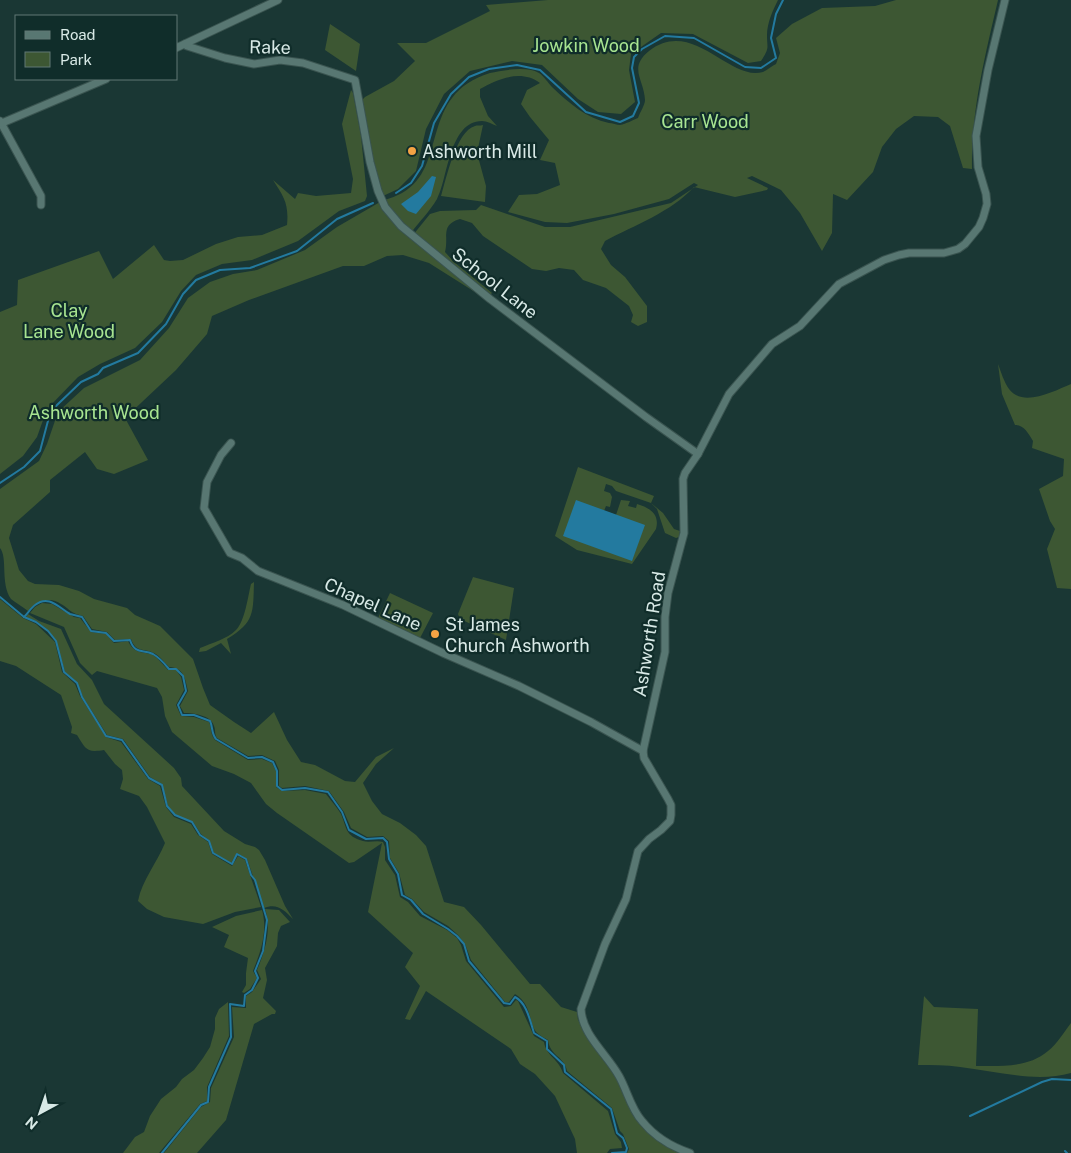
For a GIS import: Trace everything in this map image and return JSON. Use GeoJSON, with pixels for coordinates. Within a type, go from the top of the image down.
{"type":"FeatureCollection","features":[{"type":"Feature","properties":{"kind":"street"},"geometry":{"type":"LineString","coordinates":[[178,47],[278,0]]}},
{"type":"Feature","properties":{"kind":"street","name":"Ashworth Road"},"geometry":{"type":"LineString","coordinates":[[643,751],[665,652],[664,617],[684,533],[683,479],[689,466],[698,454],[729,394],[772,344],[800,326],[838,284],[884,260],[899,255],[909,253],[944,253],[958,249],[965,244],[979,227],[987,204],[978,167],[976,136],[988,70],[1005,0]]}},
{"type":"Feature","properties":{"kind":"street","name":"Rake"},"geometry":{"type":"LineString","coordinates":[[185,44],[254,64],[280,60],[303,63],[355,80]]}},
{"type":"Feature","properties":{"kind":"street"},"geometry":{"type":"LineString","coordinates":[[41,205],[41,196],[1,122],[104,80]]}},
{"type":"Feature","properties":{"kind":"street","name":"School Lane"},"geometry":{"type":"LineString","coordinates":[[355,80],[374,176],[386,207],[401,226],[490,299],[698,454]]}},
{"type":"Feature","properties":{"kind":"street","name":"Chapel Lane"},"geometry":{"type":"LineString","coordinates":[[231,443],[221,455],[208,482],[204,508],[230,553],[242,558],[258,571],[343,605],[518,686],[591,722],[643,751]]}},
{"type":"Feature","properties":{"kind":"street"},"geometry":{"type":"LineString","coordinates":[[643,751],[644,758],[671,805],[671,815],[666,826],[649,839],[638,851],[626,899],[605,944],[587,991],[581,1010],[581,1019],[592,1038],[619,1075],[641,1120],[655,1134],[690,1153]]}},
{"type":"Feature","properties":{"kind":"green space","name":"Jowkin Wood"},"geometry":{"type":"Polygon","coordinates":[[[548,0],[778,0],[769,21],[766,53],[761,61],[748,63],[693,34],[661,33],[631,54],[629,70],[635,102],[621,114],[598,112],[578,99],[542,65],[512,61],[470,71],[444,94],[426,129],[416,171],[398,189],[383,196],[376,174],[362,100],[394,81],[415,61],[397,43],[426,43],[490,11],[486,5],[548,0]]]}},
{"type":"Feature","properties":{"kind":"green space","name":"Carr Wood"},"geometry":{"type":"Polygon","coordinates":[[[896,0],[998,0],[976,105],[972,169],[963,168],[950,126],[938,117],[914,116],[896,129],[882,147],[873,172],[847,200],[833,194],[832,233],[822,251],[800,213],[781,190],[752,176],[747,178],[768,188],[767,190],[735,197],[695,187],[698,185],[694,183],[669,199],[614,214],[567,223],[545,222],[508,212],[519,195],[537,194],[560,185],[555,163],[540,160],[549,140],[521,104],[527,90],[540,83],[533,79],[517,76],[502,79],[480,89],[480,97],[488,116],[497,126],[482,121],[471,124],[463,130],[451,152],[437,199],[411,233],[400,222],[385,200],[402,193],[416,181],[425,166],[443,114],[452,97],[467,83],[490,73],[515,69],[534,71],[541,74],[565,99],[585,114],[601,121],[620,125],[638,118],[644,104],[644,93],[638,68],[639,63],[649,51],[665,43],[681,41],[695,45],[737,68],[750,73],[763,72],[776,64],[780,53],[776,38],[792,24],[822,8],[875,6],[896,0]]]}},
{"type":"Feature","properties":{"kind":"green space"},"geometry":{"type":"Polygon","coordinates":[[[330,24],[360,44],[356,71],[325,50],[330,24]]]}},
{"type":"Feature","properties":{"kind":"green space","name":"Clay Lane Wood"},"geometry":{"type":"Polygon","coordinates":[[[351,90],[361,136],[367,196],[365,201],[339,211],[298,241],[252,260],[222,264],[196,275],[181,291],[162,322],[135,348],[100,364],[78,377],[47,409],[37,437],[23,456],[0,474],[0,312],[17,305],[18,280],[99,251],[113,279],[154,245],[164,260],[183,260],[216,244],[238,237],[262,235],[287,225],[285,201],[273,180],[295,199],[298,193],[316,196],[351,193],[353,179],[342,124],[351,90]]]}},
{"type":"Feature","properties":{"kind":"green space"},"geometry":{"type":"Polygon","coordinates":[[[483,125],[477,153],[486,186],[485,202],[441,196],[449,168],[462,137],[468,130],[483,125]]]}},
{"type":"Feature","properties":{"kind":"green space"},"geometry":{"type":"Polygon","coordinates":[[[692,189],[664,211],[605,241],[601,249],[611,265],[625,277],[647,306],[647,322],[638,326],[631,322],[633,315],[629,306],[606,288],[583,280],[574,270],[559,268],[546,271],[532,269],[483,236],[472,223],[460,219],[450,224],[446,232],[445,252],[454,262],[492,293],[490,295],[413,235],[430,214],[440,211],[476,210],[481,205],[545,227],[570,227],[671,203],[692,189]]]}},
{"type":"Feature","properties":{"kind":"green space","name":"Ashworth Wood"},"geometry":{"type":"Polygon","coordinates":[[[380,202],[395,225],[486,299],[429,263],[403,255],[387,256],[364,266],[343,266],[249,300],[212,316],[207,334],[176,370],[125,418],[148,460],[114,474],[97,469],[85,452],[50,480],[50,492],[13,525],[9,538],[19,570],[28,581],[35,584],[59,585],[79,591],[94,599],[127,608],[135,615],[160,626],[193,659],[210,705],[251,733],[274,712],[287,740],[301,762],[315,765],[345,781],[355,782],[376,757],[394,748],[376,764],[363,783],[372,801],[382,814],[400,823],[416,835],[426,846],[444,902],[464,907],[530,984],[540,984],[561,1007],[577,1012],[578,1020],[616,1074],[637,1118],[684,1153],[627,1153],[629,1149],[612,1108],[567,1071],[563,1062],[551,1049],[548,1040],[534,1029],[525,1003],[521,998],[515,994],[509,1002],[505,1002],[471,960],[465,944],[458,935],[448,926],[424,912],[412,899],[405,895],[399,873],[390,858],[389,841],[383,836],[367,837],[351,828],[344,812],[329,791],[305,786],[282,788],[279,786],[279,770],[275,761],[262,755],[248,756],[217,738],[214,726],[209,719],[197,714],[184,713],[180,706],[188,691],[183,674],[178,669],[169,667],[156,654],[138,648],[131,639],[115,640],[107,632],[92,629],[83,616],[57,602],[48,600],[39,602],[28,611],[11,599],[8,593],[4,558],[0,548],[0,489],[39,461],[58,412],[84,388],[140,360],[169,328],[188,298],[210,282],[233,274],[257,270],[305,250],[337,227],[380,202]]]}},
{"type":"Feature","properties":{"kind":"green space"},"geometry":{"type":"Polygon","coordinates":[[[998,364],[1009,389],[1015,395],[1022,397],[1030,398],[1048,394],[1071,384],[1071,589],[1057,588],[1047,549],[1055,529],[1050,521],[1039,489],[1063,476],[1064,459],[1032,448],[1033,441],[1027,432],[1021,426],[1015,425],[1002,394],[998,364]]]}},
{"type":"Feature","properties":{"kind":"green space"},"geometry":{"type":"Polygon","coordinates":[[[578,467],[654,496],[651,503],[616,491],[612,486],[606,484],[604,491],[610,493],[612,497],[610,507],[606,506],[604,511],[616,515],[621,500],[630,501],[628,506],[636,508],[637,504],[646,507],[653,512],[657,519],[656,529],[632,564],[577,550],[555,536],[578,467]]]}},
{"type":"Feature","properties":{"kind":"green space"},"geometry":{"type":"Polygon","coordinates":[[[651,503],[663,513],[674,529],[680,531],[679,537],[676,538],[665,533],[657,509],[651,503]]]}},
{"type":"Feature","properties":{"kind":"green space"},"geometry":{"type":"Polygon","coordinates":[[[473,577],[514,588],[506,640],[460,619],[458,614],[473,577]]]}},
{"type":"Feature","properties":{"kind":"green space"},"geometry":{"type":"Polygon","coordinates":[[[254,582],[251,616],[243,627],[227,639],[231,654],[221,643],[206,651],[199,652],[200,648],[224,638],[236,630],[244,615],[251,584],[254,582]]]}},
{"type":"Feature","properties":{"kind":"green space"},"geometry":{"type":"Polygon","coordinates":[[[390,593],[433,613],[420,638],[378,618],[390,593]]]}},
{"type":"Feature","properties":{"kind":"green space"},"geometry":{"type":"Polygon","coordinates":[[[0,599],[23,618],[36,624],[55,642],[62,672],[75,684],[80,696],[106,737],[121,742],[148,779],[160,786],[166,807],[174,817],[191,824],[198,835],[208,842],[212,854],[232,866],[238,856],[245,860],[261,907],[235,912],[203,924],[164,917],[147,909],[138,901],[146,879],[165,843],[147,807],[139,796],[120,789],[123,779],[122,770],[104,750],[93,751],[87,749],[77,735],[71,733],[72,727],[61,695],[16,666],[0,661],[0,599]]]}},
{"type":"Feature","properties":{"kind":"green space"},"geometry":{"type":"Polygon","coordinates":[[[42,603],[52,604],[74,617],[80,618],[91,632],[106,634],[114,643],[128,641],[136,651],[153,655],[168,670],[176,670],[181,677],[184,690],[176,705],[181,716],[194,717],[209,722],[212,736],[215,740],[248,760],[262,759],[272,763],[276,771],[276,787],[282,791],[305,790],[326,794],[341,814],[348,831],[353,837],[365,842],[383,842],[385,860],[395,875],[400,897],[408,902],[420,916],[447,930],[457,938],[466,961],[504,1007],[511,1006],[516,1000],[518,1001],[534,1036],[544,1042],[547,1051],[559,1064],[563,1073],[608,1111],[615,1134],[621,1142],[622,1148],[610,1149],[607,1153],[577,1153],[575,1139],[555,1096],[535,1074],[520,1064],[511,1049],[426,991],[410,1020],[405,1019],[420,986],[405,967],[413,953],[368,912],[382,843],[354,862],[349,863],[277,813],[266,804],[251,783],[212,766],[172,732],[165,716],[162,697],[157,688],[97,671],[92,675],[80,663],[64,627],[30,613],[42,603]]]}},
{"type":"Feature","properties":{"kind":"green space"},"geometry":{"type":"Polygon","coordinates":[[[28,614],[39,621],[61,629],[77,664],[92,680],[104,704],[174,768],[181,778],[182,786],[224,831],[259,850],[293,919],[277,907],[264,908],[247,859],[237,853],[231,863],[214,853],[209,841],[201,834],[193,822],[175,815],[168,806],[162,784],[150,777],[123,739],[107,735],[83,697],[77,683],[65,672],[56,641],[36,621],[26,617],[28,614]]]}},
{"type":"Feature","properties":{"kind":"green space"},"geometry":{"type":"Polygon","coordinates":[[[265,909],[279,910],[290,922],[281,926],[278,933],[277,946],[265,968],[267,980],[263,998],[276,1011],[275,1014],[254,1024],[226,1120],[197,1153],[164,1153],[201,1107],[210,1102],[211,1088],[234,1037],[232,1007],[246,1008],[246,996],[252,992],[261,979],[257,970],[263,955],[268,932],[265,909]]]}},
{"type":"Feature","properties":{"kind":"green space"},"geometry":{"type":"Polygon","coordinates":[[[262,910],[264,933],[253,971],[257,978],[250,989],[244,993],[242,992],[246,985],[248,958],[224,947],[229,935],[212,927],[236,916],[262,910]]]}},
{"type":"Feature","properties":{"kind":"green space"},"geometry":{"type":"Polygon","coordinates":[[[924,996],[934,1007],[978,1009],[976,1066],[1014,1065],[1032,1061],[1051,1048],[1071,1023],[1071,1073],[1058,1076],[1030,1077],[955,1066],[918,1065],[924,996]]]}},
{"type":"Feature","properties":{"kind":"green space"},"geometry":{"type":"Polygon","coordinates":[[[228,1002],[229,1036],[207,1087],[207,1101],[200,1104],[159,1153],[123,1153],[135,1137],[144,1132],[150,1116],[161,1099],[194,1070],[203,1058],[210,1047],[215,1029],[215,1018],[219,1009],[228,1002]]]}},
{"type":"Feature","properties":{"kind":"water"},"geometry":{"type":"Polygon","coordinates":[[[432,176],[436,177],[431,196],[416,214],[408,211],[401,204],[418,192],[432,176]]]}},
{"type":"Feature","properties":{"kind":"water"},"geometry":{"type":"Polygon","coordinates":[[[576,500],[645,525],[632,561],[563,536],[576,500]]]}},
{"type":"Feature","properties":{"kind":"waterway"},"geometry":{"type":"LineString","coordinates":[[396,193],[411,183],[422,166],[434,123],[451,94],[469,77],[489,69],[517,65],[540,70],[586,112],[620,122],[633,116],[639,103],[632,68],[634,57],[642,49],[665,36],[694,38],[745,67],[761,68],[776,58],[771,38],[776,14],[783,0]]}},
{"type":"Feature","properties":{"kind":"waterway"},"geometry":{"type":"LineString","coordinates":[[0,483],[24,467],[40,451],[49,417],[57,405],[81,382],[98,374],[103,368],[138,353],[166,324],[183,294],[196,280],[220,270],[250,268],[297,251],[337,219],[373,203]]}},
{"type":"Feature","properties":{"kind":"waterway"},"geometry":{"type":"LineString","coordinates":[[0,597],[24,617],[36,622],[48,631],[56,641],[64,672],[77,683],[82,697],[106,736],[122,740],[149,778],[162,785],[167,806],[175,815],[192,822],[200,835],[209,841],[213,853],[232,864],[237,854],[246,859],[251,875],[255,880],[267,920],[263,951],[255,971],[258,978],[252,990],[245,995],[244,1006],[230,1004],[231,1037],[209,1087],[208,1102],[201,1105],[162,1153]]}},
{"type":"Feature","properties":{"kind":"waterway"},"geometry":{"type":"LineString","coordinates":[[24,617],[35,605],[40,602],[49,601],[70,614],[82,617],[91,631],[106,633],[114,641],[130,640],[137,650],[153,654],[169,669],[176,669],[183,676],[186,691],[178,705],[182,715],[194,715],[210,721],[216,739],[248,758],[262,757],[273,762],[277,771],[277,786],[282,790],[305,788],[328,792],[342,812],[349,830],[366,839],[383,838],[387,842],[389,859],[398,874],[402,895],[411,900],[423,914],[457,936],[464,944],[469,961],[504,1003],[510,1004],[515,997],[522,1003],[528,1013],[534,1033],[547,1041],[547,1049],[564,1065],[565,1072],[611,1109],[617,1133],[623,1138],[627,1148],[626,1152],[612,1153]]}},
{"type":"Feature","properties":{"kind":"waterway"},"geometry":{"type":"LineString","coordinates":[[970,1116],[1042,1082],[1052,1079],[1071,1080]]}},
{"type":"Feature","properties":{"kind":"place","name":"Ashworth Mill"},"geometry":{"type":"Point","coordinates":[412,151]}},
{"type":"Feature","properties":{"kind":"place","name":"St James Church Ashworth"},"geometry":{"type":"Point","coordinates":[435,634]}}]}
